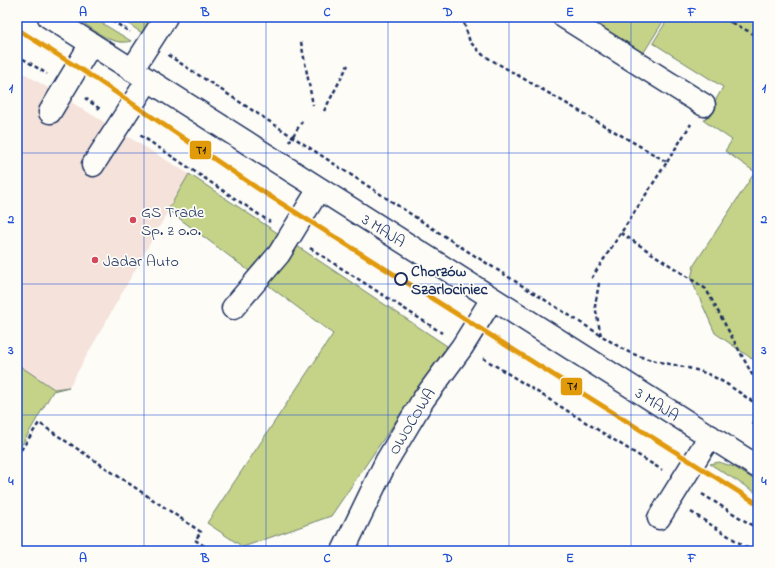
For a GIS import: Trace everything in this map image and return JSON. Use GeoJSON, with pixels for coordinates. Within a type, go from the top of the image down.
{"type":"FeatureCollection","features":[{"type":"Feature","properties":{"kind":"street","name":"3 MAJA"},"geometry":{"type":"LineString","coordinates":[[49,17],[758,467]]}},
{"type":"Feature","properties":{"kind":"street"},"geometry":{"type":"LineString","coordinates":[[93,165],[121,122],[166,17]]}},
{"type":"Feature","properties":{"kind":"street"},"geometry":{"type":"LineString","coordinates":[[564,17],[704,105]]}},
{"type":"Feature","properties":{"kind":"street"},"geometry":{"type":"LineString","coordinates":[[50,112],[91,44]]}},
{"type":"Feature","properties":{"kind":"street"},"geometry":{"type":"LineString","coordinates":[[233,308],[278,254],[319,189]]}},
{"type":"Feature","properties":{"kind":"street","name":"OWOCOWA"},"geometry":{"type":"LineString","coordinates":[[344,551],[386,462],[423,400],[462,347],[492,299]]}},
{"type":"Feature","properties":{"kind":"street"},"geometry":{"type":"LineString","coordinates":[[671,500],[710,436]]}},
{"type":"Feature","properties":{"kind":"path"},"geometry":{"type":"LineString","coordinates":[[106,17],[132,33]]}},
{"type":"Feature","properties":{"kind":"path"},"geometry":{"type":"LineString","coordinates":[[462,17],[470,42],[483,55],[667,162]]}},
{"type":"Feature","properties":{"kind":"path"},"geometry":{"type":"LineString","coordinates":[[723,17],[758,36]]}},
{"type":"Feature","properties":{"kind":"path"},"geometry":{"type":"LineString","coordinates":[[732,23],[735,17]]}},
{"type":"Feature","properties":{"kind":"path"},"geometry":{"type":"LineString","coordinates":[[301,42],[313,105]]}},
{"type":"Feature","properties":{"kind":"path"},"geometry":{"type":"LineString","coordinates":[[164,53],[461,247],[602,336],[636,356],[706,374],[722,382],[758,405]]}},
{"type":"Feature","properties":{"kind":"path"},"geometry":{"type":"LineString","coordinates":[[17,55],[271,222]]}},
{"type":"Feature","properties":{"kind":"path"},"geometry":{"type":"LineString","coordinates":[[324,111],[348,65]]}},
{"type":"Feature","properties":{"kind":"path"},"geometry":{"type":"LineString","coordinates":[[591,279],[704,105]]}},
{"type":"Feature","properties":{"kind":"path"},"geometry":{"type":"LineString","coordinates":[[286,148],[303,120]]}},
{"type":"Feature","properties":{"kind":"path"},"geometry":{"type":"LineString","coordinates":[[621,233],[706,289],[754,378],[758,380]]}},
{"type":"Feature","properties":{"kind":"path"},"geometry":{"type":"LineString","coordinates":[[304,244],[444,334]]}},
{"type":"Feature","properties":{"kind":"path"},"geometry":{"type":"LineString","coordinates":[[599,282],[595,306],[602,336]]}},
{"type":"Feature","properties":{"kind":"path"},"geometry":{"type":"LineString","coordinates":[[479,356],[671,500],[752,551]]}},
{"type":"Feature","properties":{"kind":"path"},"geometry":{"type":"LineString","coordinates":[[752,424],[756,416]]}},
{"type":"Feature","properties":{"kind":"path"},"geometry":{"type":"LineString","coordinates":[[17,456],[38,423],[201,532],[195,540],[212,551]]}},
{"type":"Feature","properties":{"kind":"path"},"geometry":{"type":"LineString","coordinates":[[671,500],[758,529]]}},
{"type":"Feature","properties":{"kind":"shaded area"},"geometry":{"type":"Polygon","coordinates":[[[17,69],[189,174],[69,387],[54,389],[17,364],[17,69]]]}},
{"type":"Feature","properties":{"kind":"green space"},"geometry":{"type":"Polygon","coordinates":[[[75,17],[92,17],[131,41],[124,42],[109,39],[75,17]]]}},
{"type":"Feature","properties":{"kind":"green space"},"geometry":{"type":"Polygon","coordinates":[[[118,17],[152,17],[142,33],[118,17]]]}},
{"type":"Feature","properties":{"kind":"green space"},"geometry":{"type":"Polygon","coordinates":[[[580,17],[666,17],[641,57],[580,17]]]}},
{"type":"Feature","properties":{"kind":"green space"},"geometry":{"type":"Polygon","coordinates":[[[669,17],[758,17],[758,363],[715,333],[691,279],[694,265],[755,172],[725,151],[732,140],[704,121],[723,87],[653,43],[669,17]]]}},
{"type":"Feature","properties":{"kind":"green space"},"geometry":{"type":"Polygon","coordinates":[[[189,174],[447,346],[331,516],[243,547],[207,523],[333,334],[168,210],[189,174]]]}},
{"type":"Feature","properties":{"kind":"green space"},"geometry":{"type":"Polygon","coordinates":[[[17,364],[54,389],[69,387],[53,391],[17,453],[17,364]]]}},
{"type":"Feature","properties":{"kind":"green space"},"geometry":{"type":"Polygon","coordinates":[[[719,462],[734,467],[758,482],[758,494],[710,464],[719,462]]]}},
{"type":"Feature","properties":{"kind":"transit line","name":"T1"},"geometry":{"type":"LineString","coordinates":[[17,29],[99,81],[257,188],[758,504]]}},
{"type":"Feature","properties":{"kind":"place","name":"GS Trade Sp. z o.o."},"geometry":{"type":"Point","coordinates":[133,220]}},
{"type":"Feature","properties":{"kind":"place","name":"Jadar Auto"},"geometry":{"type":"Point","coordinates":[95,260]}},
{"type":"Feature","properties":{"kind":"place","name":"Chorzów Szarlociniec"},"geometry":{"type":"Point","coordinates":[401,279]}}]}
